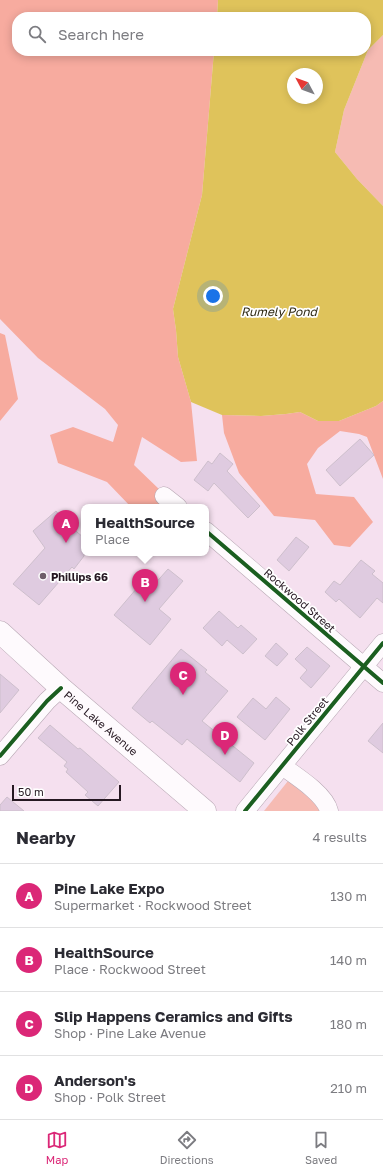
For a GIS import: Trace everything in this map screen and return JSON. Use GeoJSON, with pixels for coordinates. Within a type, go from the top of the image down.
{"type":"FeatureCollection","features":[{"type":"Feature","properties":{"kind":"main road","name":"Pine Lake Avenue"},"geometry":{"type":"LineString","coordinates":[[0,632],[61,688],[204,811]]}},
{"type":"Feature","properties":{"kind":"street"},"geometry":{"type":"LineString","coordinates":[[164,496],[174,504]]}},
{"type":"Feature","properties":{"kind":"street","name":"Rockwood Street"},"geometry":{"type":"LineString","coordinates":[[209,534],[383,683]]}},
{"type":"Feature","properties":{"kind":"street","name":"Polk Street"},"geometry":{"type":"LineString","coordinates":[[244,811],[383,643]]}},
{"type":"Feature","properties":{"kind":"street"},"geometry":{"type":"LineString","coordinates":[[0,756],[46,701],[61,688]]}},
{"type":"Feature","properties":{"kind":"street"},"geometry":{"type":"LineString","coordinates":[[282,766],[319,794],[328,805],[329,811]]}},
{"type":"Feature","properties":{"kind":"shaded area"},"geometry":{"type":"Polygon","coordinates":[[[0,0],[218,0],[217,12],[12,12],[12,56],[214,56],[202,195],[173,309],[178,357],[191,402],[197,461],[181,462],[142,437],[134,465],[161,491],[162,504],[128,504],[107,482],[58,463],[50,435],[73,427],[113,442],[118,425],[105,409],[38,358],[0,319],[0,0]]]}},
{"type":"Feature","properties":{"kind":"shaded area"},"geometry":{"type":"Polygon","coordinates":[[[383,35],[383,206],[357,179],[335,152],[344,110],[366,56],[371,56],[371,47],[383,35]]]}},
{"type":"Feature","properties":{"kind":"shaded area"},"geometry":{"type":"Polygon","coordinates":[[[0,333],[5,335],[18,399],[0,421],[0,333]]]}},
{"type":"Feature","properties":{"kind":"shaded area"},"geometry":{"type":"Polygon","coordinates":[[[383,401],[383,479],[367,437],[359,434],[340,431],[318,448],[307,464],[316,494],[354,497],[373,522],[350,547],[334,545],[315,520],[274,516],[239,473],[224,433],[222,415],[261,416],[300,412],[318,421],[339,421],[376,406],[383,401]]]}},
{"type":"Feature","properties":{"kind":"shaded area"},"geometry":{"type":"Polygon","coordinates":[[[288,781],[312,800],[320,811],[264,811],[288,781]]]}},
{"type":"Feature","properties":{"kind":"water","name":"Rumely Pond"},"geometry":{"type":"Polygon","coordinates":[[[218,0],[383,0],[383,35],[371,47],[371,12],[217,12],[218,0]]]}},
{"type":"Feature","properties":{"kind":"water","name":"Rumely Pond"},"geometry":{"type":"Polygon","coordinates":[[[214,56],[366,56],[344,110],[335,152],[357,179],[383,206],[383,401],[376,406],[339,421],[318,421],[300,412],[261,416],[222,415],[191,402],[178,357],[173,309],[202,195],[214,56]]]}},
{"type":"Feature","properties":{"kind":"building"},"geometry":{"type":"Polygon","coordinates":[[[360,439],[374,455],[340,486],[326,470],[360,439]]]}},
{"type":"Feature","properties":{"kind":"building"},"geometry":{"type":"Polygon","coordinates":[[[220,453],[233,464],[227,471],[260,506],[248,518],[214,483],[208,491],[194,480],[208,461],[212,464],[220,453]]]}},
{"type":"Feature","properties":{"kind":"building"},"geometry":{"type":"Polygon","coordinates":[[[56,511],[63,520],[81,535],[81,556],[84,556],[74,569],[72,567],[39,605],[13,584],[45,548],[33,531],[56,511]]]}},
{"type":"Feature","properties":{"kind":"building"},"geometry":{"type":"Polygon","coordinates":[[[296,537],[309,547],[289,571],[277,560],[296,537]]]}},
{"type":"Feature","properties":{"kind":"building"},"geometry":{"type":"Polygon","coordinates":[[[361,560],[375,571],[372,574],[383,583],[383,603],[377,598],[360,618],[339,599],[336,602],[325,592],[334,581],[340,585],[361,560]]]}},
{"type":"Feature","properties":{"kind":"building"},"geometry":{"type":"Polygon","coordinates":[[[168,569],[183,581],[159,609],[171,619],[150,645],[114,615],[137,588],[145,595],[168,569]]]}},
{"type":"Feature","properties":{"kind":"building"},"geometry":{"type":"Polygon","coordinates":[[[219,611],[238,628],[241,625],[257,639],[243,654],[227,640],[222,646],[203,628],[219,611]]]}},
{"type":"Feature","properties":{"kind":"building"},"geometry":{"type":"Polygon","coordinates":[[[276,643],[288,654],[277,666],[265,656],[276,643]]]}},
{"type":"Feature","properties":{"kind":"building"},"geometry":{"type":"Polygon","coordinates":[[[307,647],[330,666],[311,688],[300,678],[307,670],[295,659],[307,647]]]}},
{"type":"Feature","properties":{"kind":"building"},"geometry":{"type":"Polygon","coordinates":[[[181,649],[207,670],[205,672],[228,691],[202,721],[254,763],[240,782],[187,739],[182,745],[152,721],[150,723],[132,708],[181,649]]]}},
{"type":"Feature","properties":{"kind":"building"},"geometry":{"type":"Polygon","coordinates":[[[0,674],[19,690],[0,713],[0,674]]]}},
{"type":"Feature","properties":{"kind":"building"},"geometry":{"type":"Polygon","coordinates":[[[276,697],[290,709],[265,740],[237,717],[253,698],[266,709],[276,697]]]}},
{"type":"Feature","properties":{"kind":"building"},"geometry":{"type":"Polygon","coordinates":[[[383,723],[383,753],[368,741],[383,723]]]}},
{"type":"Feature","properties":{"kind":"building"},"geometry":{"type":"Polygon","coordinates":[[[50,725],[78,749],[80,748],[119,782],[98,806],[85,795],[88,792],[66,772],[68,769],[64,766],[67,762],[38,738],[50,725]]]}},
{"type":"Feature","properties":{"kind":"building"},"geometry":{"type":"Polygon","coordinates":[[[7,797],[24,811],[0,811],[0,805],[7,797]]]}},
{"type":"Feature","properties":{"kind":"cycle path"},"geometry":{"type":"LineString","coordinates":[[209,534],[383,683]]}},
{"type":"Feature","properties":{"kind":"cycle path"},"geometry":{"type":"LineString","coordinates":[[245,811],[383,643]]}},
{"type":"Feature","properties":{"kind":"cycle path"},"geometry":{"type":"LineString","coordinates":[[0,756],[47,701],[61,688]]}},
{"type":"Feature","properties":{"kind":"place","name":"Pine Lake Expo"},"geometry":{"type":"Point","coordinates":[66,543]}},
{"type":"Feature","properties":{"kind":"place","name":"Phillips 66"},"geometry":{"type":"Point","coordinates":[43,576]}},
{"type":"Feature","properties":{"kind":"place","name":"HealthSource"},"geometry":{"type":"Point","coordinates":[145,602]}},
{"type":"Feature","properties":{"kind":"place","name":"Slip Happens Ceramics and Gifts"},"geometry":{"type":"Point","coordinates":[183,695]}},
{"type":"Feature","properties":{"kind":"place","name":"Anderson's"},"geometry":{"type":"Point","coordinates":[225,755]}}]}
